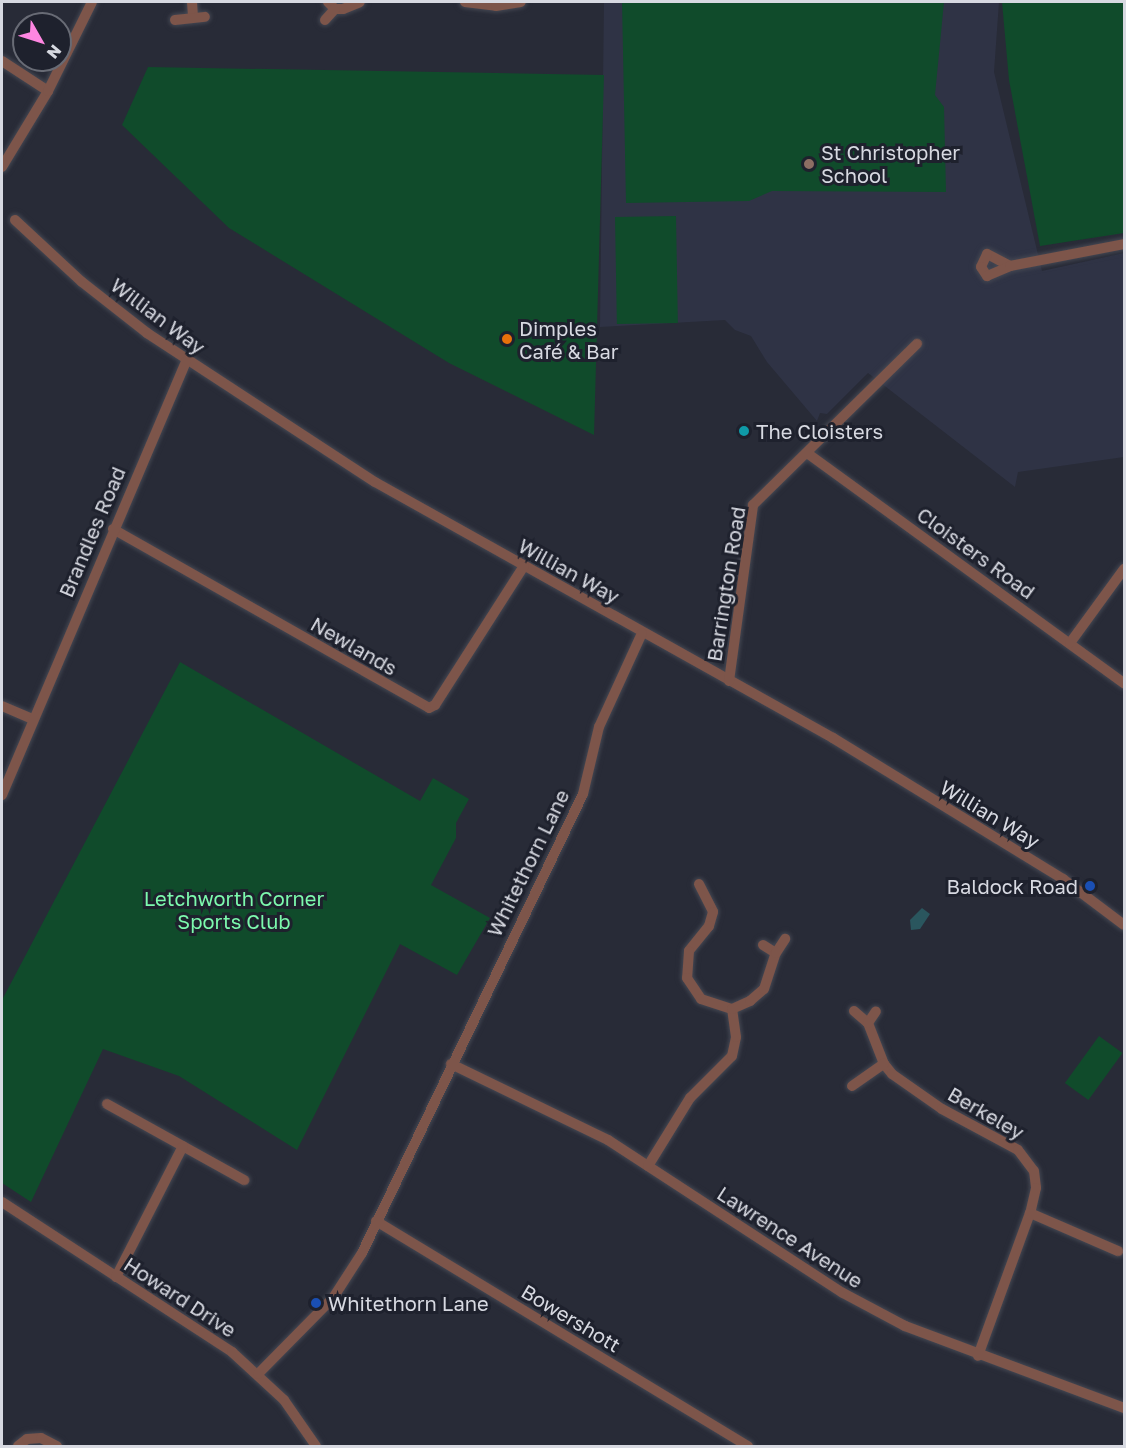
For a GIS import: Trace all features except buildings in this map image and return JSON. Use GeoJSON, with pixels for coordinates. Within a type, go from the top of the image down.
{"type":"FeatureCollection","features":[{"type":"Feature","properties":{"kind":"street"},"geometry":{"type":"LineString","coordinates":[[2,167],[48,92],[92,2]]}},
{"type":"Feature","properties":{"kind":"street"},"geometry":{"type":"LineString","coordinates":[[192,2],[193,17]]}},
{"type":"Feature","properties":{"kind":"street"},"geometry":{"type":"LineString","coordinates":[[326,20],[332,5],[351,8],[360,2]]}},
{"type":"Feature","properties":{"kind":"street"},"geometry":{"type":"LineString","coordinates":[[465,2],[496,6],[521,2]]}},
{"type":"Feature","properties":{"kind":"street"},"geometry":{"type":"LineString","coordinates":[[175,20],[205,16]]}},
{"type":"Feature","properties":{"kind":"street"},"geometry":{"type":"LineString","coordinates":[[2,61],[48,92]]}},
{"type":"Feature","properties":{"kind":"street","name":"Willian Way"},"geometry":{"type":"LineString","coordinates":[[15,220],[82,282],[186,361],[375,482],[833,738],[1063,879],[1125,925]]}},
{"type":"Feature","properties":{"kind":"street"},"geometry":{"type":"LineString","coordinates":[[1011,266],[1125,244]]}},
{"type":"Feature","properties":{"kind":"street","name":"Barrington Road"},"geometry":{"type":"LineString","coordinates":[[729,681],[753,505],[917,344]]}},
{"type":"Feature","properties":{"kind":"street","name":"Brandles Road"},"geometry":{"type":"LineString","coordinates":[[2,795],[186,361]]}},
{"type":"Feature","properties":{"kind":"street","name":"Cloisters Road"},"geometry":{"type":"LineString","coordinates":[[807,453],[1125,683]]}},
{"type":"Feature","properties":{"kind":"street","name":"Newlands"},"geometry":{"type":"LineString","coordinates":[[113,529],[429,708],[435,705],[524,566]]}},
{"type":"Feature","properties":{"kind":"street"},"geometry":{"type":"LineString","coordinates":[[1070,644],[1125,569]]}},
{"type":"Feature","properties":{"kind":"street","name":"Whitethorn Lane"},"geometry":{"type":"LineString","coordinates":[[258,1374],[339,1290],[362,1253],[583,794],[599,727],[642,633]]}},
{"type":"Feature","properties":{"kind":"street"},"geometry":{"type":"LineString","coordinates":[[2,706],[33,719]]}},
{"type":"Feature","properties":{"kind":"street"},"geometry":{"type":"LineString","coordinates":[[699,884],[713,912],[709,926],[689,951],[687,978],[701,999],[732,1009],[750,1001],[764,989],[776,953],[784,939]]}},
{"type":"Feature","properties":{"kind":"street"},"geometry":{"type":"LineString","coordinates":[[763,945],[776,953]]}},
{"type":"Feature","properties":{"kind":"street"},"geometry":{"type":"LineString","coordinates":[[648,1166],[690,1098],[720,1072],[732,1056],[736,1037],[732,1009]]}},
{"type":"Feature","properties":{"kind":"street","name":"Berkeley"},"geometry":{"type":"LineString","coordinates":[[854,1011],[868,1023],[884,1064],[922,1097],[1024,1156],[1036,1180],[1030,1213],[978,1356]]}},
{"type":"Feature","properties":{"kind":"street"},"geometry":{"type":"LineString","coordinates":[[868,1023],[876,1011]]}},
{"type":"Feature","properties":{"kind":"street","name":"Lawrence Avenue"},"geometry":{"type":"LineString","coordinates":[[452,1064],[586,1128],[843,1293],[905,1326],[978,1356],[1125,1408]]}},
{"type":"Feature","properties":{"kind":"street"},"geometry":{"type":"LineString","coordinates":[[852,1086],[884,1064]]}},
{"type":"Feature","properties":{"kind":"street"},"geometry":{"type":"LineString","coordinates":[[107,1104],[244,1180]]}},
{"type":"Feature","properties":{"kind":"street"},"geometry":{"type":"LineString","coordinates":[[116,1277],[183,1146]]}},
{"type":"Feature","properties":{"kind":"street","name":"Howard Drive"},"geometry":{"type":"LineString","coordinates":[[2,1202],[223,1346],[258,1374],[284,1400],[316,1446]]}},
{"type":"Feature","properties":{"kind":"street"},"geometry":{"type":"LineString","coordinates":[[1030,1213],[1118,1251]]}},
{"type":"Feature","properties":{"kind":"street","name":"Bowershott"},"geometry":{"type":"LineString","coordinates":[[376,1221],[748,1446]]}},
{"type":"Feature","properties":{"kind":"street"},"geometry":{"type":"LineString","coordinates":[[18,1446],[27,1440],[41,1438],[57,1446]]}},
{"type":"Feature","properties":{"kind":"shaded area","name":"St Christopher School"},"geometry":{"type":"Polygon","coordinates":[[[604,2],[999,2],[994,72],[1042,271],[1124,253],[1124,457],[1018,472],[1015,487],[868,373],[827,414],[820,413],[817,421],[767,362],[751,336],[735,330],[725,320],[600,327],[604,2]]]}},
{"type":"Feature","properties":{"kind":"shaded area"},"geometry":{"type":"Polygon","coordinates":[[[922,908],[930,914],[920,929],[911,930],[910,920],[922,908]]]}},
{"type":"Feature","properties":{"kind":"green space"},"geometry":{"type":"Polygon","coordinates":[[[622,2],[944,2],[935,95],[944,107],[946,192],[772,191],[749,201],[626,203],[622,2]]]}},
{"type":"Feature","properties":{"kind":"green space"},"geometry":{"type":"Polygon","coordinates":[[[1002,2],[1124,2],[1124,233],[1040,246],[1009,80],[1002,2]]]}},
{"type":"Feature","properties":{"kind":"green space"},"geometry":{"type":"Polygon","coordinates":[[[148,67],[604,75],[594,435],[449,363],[229,228],[122,125],[148,67]]]}},
{"type":"Feature","properties":{"kind":"green space"},"geometry":{"type":"Polygon","coordinates":[[[676,216],[678,323],[617,324],[615,217],[676,216]]]}},
{"type":"Feature","properties":{"kind":"green space","name":"Letchworth Corner Sports Club"},"geometry":{"type":"Polygon","coordinates":[[[180,662],[420,801],[433,778],[469,799],[456,823],[456,838],[431,885],[490,918],[457,975],[400,944],[297,1150],[179,1076],[103,1049],[31,1202],[2,1183],[2,1000],[180,662]]]}},
{"type":"Feature","properties":{"kind":"green space"},"geometry":{"type":"Polygon","coordinates":[[[1099,1036],[1122,1053],[1088,1100],[1065,1083],[1099,1036]]]}},
{"type":"Feature","properties":{"kind":"place","name":"St Christopher School"},"geometry":{"type":"Point","coordinates":[809,164]}},
{"type":"Feature","properties":{"kind":"place","name":"Dimples Café & Bar"},"geometry":{"type":"Point","coordinates":[507,339]}},
{"type":"Feature","properties":{"kind":"place","name":"The Cloisters"},"geometry":{"type":"Point","coordinates":[744,431]}},
{"type":"Feature","properties":{"kind":"place","name":"Baldock Road"},"geometry":{"type":"Point","coordinates":[1090,886]}},
{"type":"Feature","properties":{"kind":"place","name":"Whitethorn Lane"},"geometry":{"type":"Point","coordinates":[316,1303]}}]}
